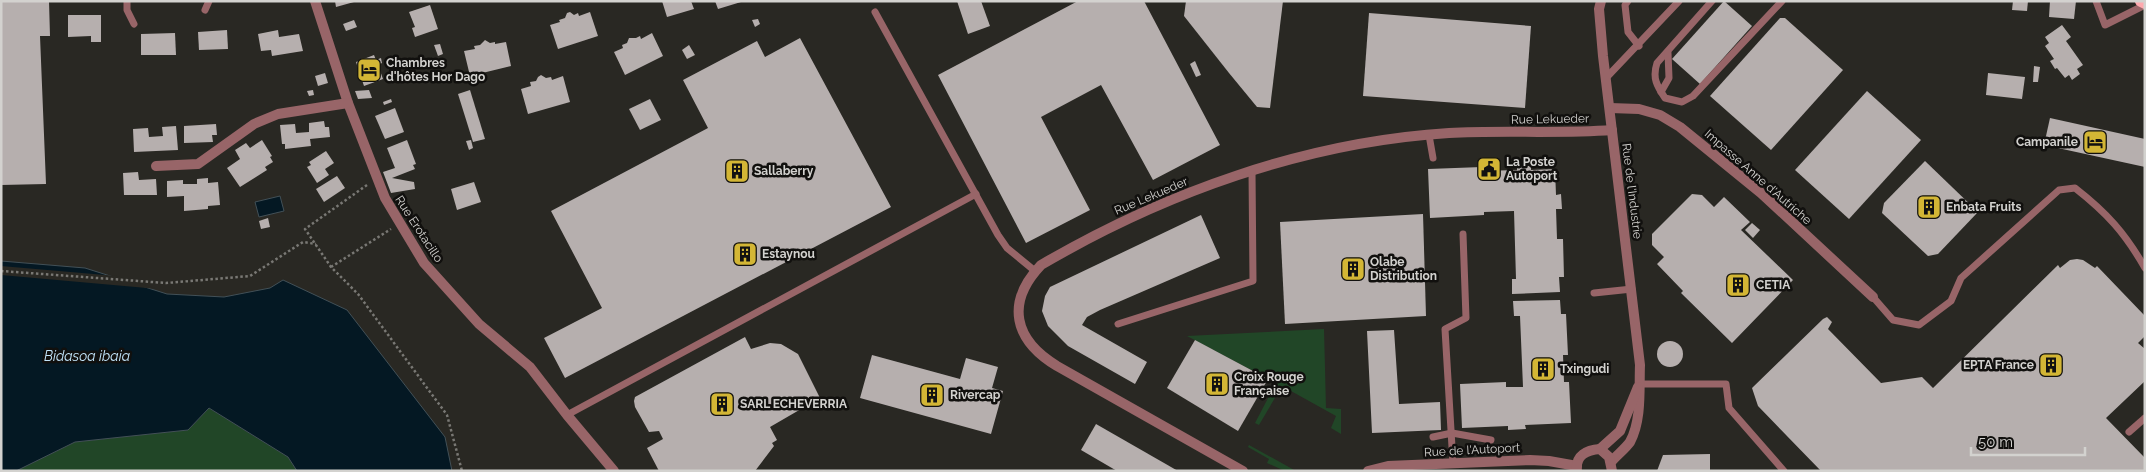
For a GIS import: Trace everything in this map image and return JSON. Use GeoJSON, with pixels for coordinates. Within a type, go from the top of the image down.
{"type":"FeatureCollection","features":[{"type":"Feature","properties":{"kind":"main road"},"geometry":{"type":"LineString","coordinates":[[2141,1],[2145,4]]}},
{"type":"Feature","properties":{"kind":"street","name":"Rue Erotacillo"},"geometry":{"type":"LineString","coordinates":[[315,1],[348,102],[391,212],[424,263],[479,324],[530,367],[614,471]]}},
{"type":"Feature","properties":{"kind":"street","name":"Rue de l'Industrie"},"geometry":{"type":"LineString","coordinates":[[1577,468],[1581,455],[1585,452],[1600,450],[1606,453],[1612,466],[1630,442],[1640,404],[1640,365],[1606,78],[1599,9],[1600,1]]}},
{"type":"Feature","properties":{"kind":"street"},"geometry":{"type":"LineString","coordinates":[[156,166],[198,164],[254,124],[278,114],[348,102]]}},
{"type":"Feature","properties":{"kind":"street","name":"Impasse Anne d'Autriche"},"geometry":{"type":"LineString","coordinates":[[1610,108],[1639,109],[1660,115],[1680,127],[1761,193],[1873,297]]}},
{"type":"Feature","properties":{"kind":"street","name":"Rue Lekueder"},"geometry":{"type":"LineString","coordinates":[[1244,471],[1057,366],[1033,348],[1021,326],[1019,314],[1023,288],[1034,271],[1063,252],[1150,208],[1252,171],[1333,150],[1429,135],[1612,130]]}},
{"type":"Feature","properties":{"kind":"street","name":"Rue de l'Industrie"},"geometry":{"type":"LineString","coordinates":[[1600,450],[1620,431],[1640,384]]}},
{"type":"Feature","properties":{"kind":"street","name":"Rue de l'Autoport"},"geometry":{"type":"LineString","coordinates":[[1368,471],[1388,466],[1530,460],[1549,461],[1577,468]]}},
{"type":"Feature","properties":{"kind":"lane"},"geometry":{"type":"LineString","coordinates":[[126,1],[126,10],[134,24]]}},
{"type":"Feature","properties":{"kind":"lane"},"geometry":{"type":"LineString","coordinates":[[205,10],[209,1]]}},
{"type":"Feature","properties":{"kind":"lane"},"geometry":{"type":"LineString","coordinates":[[1628,1],[1625,5],[1628,32],[1639,46]]}},
{"type":"Feature","properties":{"kind":"lane"},"geometry":{"type":"LineString","coordinates":[[1606,78],[1639,46],[1679,1]]}},
{"type":"Feature","properties":{"kind":"lane"},"geometry":{"type":"LineString","coordinates":[[1712,1],[1658,63],[1655,71],[1655,83],[1665,98],[1682,102],[1694,96],[1782,1]]}},
{"type":"Feature","properties":{"kind":"lane"},"geometry":{"type":"LineString","coordinates":[[2096,1],[2106,25],[2145,4]]}},
{"type":"Feature","properties":{"kind":"lane"},"geometry":{"type":"LineString","coordinates":[[875,12],[1007,248],[1034,271]]}},
{"type":"Feature","properties":{"kind":"lane"},"geometry":{"type":"LineString","coordinates":[[1661,92],[1669,78],[1668,53]]}},
{"type":"Feature","properties":{"kind":"lane"},"geometry":{"type":"LineString","coordinates":[[1429,135],[1433,158]]}},
{"type":"Feature","properties":{"kind":"lane"},"geometry":{"type":"LineString","coordinates":[[1118,324],[1253,280],[1252,171]]}},
{"type":"Feature","properties":{"kind":"lane"},"geometry":{"type":"LineString","coordinates":[[1873,297],[1893,320],[1919,325],[1951,301],[1961,278],[2059,190],[2075,188],[2095,204],[2128,239],[2145,268]]}},
{"type":"Feature","properties":{"kind":"lane"},"geometry":{"type":"LineString","coordinates":[[567,415],[976,194]]}},
{"type":"Feature","properties":{"kind":"lane"},"geometry":{"type":"LineString","coordinates":[[1453,464],[1445,329],[1466,318],[1463,234]]}},
{"type":"Feature","properties":{"kind":"lane"},"geometry":{"type":"LineString","coordinates":[[1594,293],[1632,289]]}},
{"type":"Feature","properties":{"kind":"lane"},"geometry":{"type":"LineString","coordinates":[[1640,384],[1726,384],[1729,408],[1784,471]]}},
{"type":"Feature","properties":{"kind":"lane"},"geometry":{"type":"LineString","coordinates":[[2129,432],[2145,418]]}},
{"type":"Feature","properties":{"kind":"lane"},"geometry":{"type":"LineString","coordinates":[[1433,437],[1452,433],[1491,440]]}},
{"type":"Feature","properties":{"kind":"path"},"geometry":{"type":"LineString","coordinates":[[377,178],[305,228],[331,267],[358,294],[447,415],[462,471]]}},
{"type":"Feature","properties":{"kind":"path"},"geometry":{"type":"LineString","coordinates":[[331,267],[399,224]]}},
{"type":"Feature","properties":{"kind":"path"},"geometry":{"type":"LineString","coordinates":[[1,270],[166,283],[250,276],[303,242],[316,244]]}},
{"type":"Feature","properties":{"kind":"green space"},"geometry":{"type":"Polygon","coordinates":[[[1324,329],[1326,408],[1341,409],[1341,434],[1331,428],[1336,416],[1282,386],[1259,425],[1255,423],[1276,383],[1187,336],[1324,329]]]}},
{"type":"Feature","properties":{"kind":"green space"},"geometry":{"type":"Polygon","coordinates":[[[209,408],[288,457],[297,471],[16,471],[75,442],[188,430],[209,408]]]}},
{"type":"Feature","properties":{"kind":"green space"},"geometry":{"type":"Polygon","coordinates":[[[1249,445],[1296,471],[1285,471],[1267,463],[1269,459],[1248,447],[1249,445]]]}},
{"type":"Feature","properties":{"kind":"water"},"geometry":{"type":"Polygon","coordinates":[[[280,196],[284,211],[259,217],[255,202],[280,196]]]}},
{"type":"Feature","properties":{"kind":"water","name":"Bidasoa ibaia"},"geometry":{"type":"Polygon","coordinates":[[[1,261],[85,268],[167,294],[224,297],[270,288],[283,280],[347,310],[445,437],[452,471],[297,471],[288,457],[209,408],[188,430],[75,442],[16,471],[1,471],[1,261]]]}},
{"type":"Feature","properties":{"kind":"pier"},"geometry":{"type":"Polygon","coordinates":[[[1,266],[117,276],[158,289],[1,275],[1,266]]]}},
{"type":"Feature","properties":{"kind":"building"},"geometry":{"type":"Polygon","coordinates":[[[1,1],[49,1],[50,36],[40,36],[46,184],[1,185],[1,1]]]}},
{"type":"Feature","properties":{"kind":"building"},"geometry":{"type":"Polygon","coordinates":[[[335,1],[354,1],[354,2],[336,7],[335,1]]]}},
{"type":"Feature","properties":{"kind":"building"},"geometry":{"type":"Polygon","coordinates":[[[662,1],[691,1],[694,9],[667,17],[662,1]]]}},
{"type":"Feature","properties":{"kind":"building"},"geometry":{"type":"Polygon","coordinates":[[[715,1],[741,1],[741,2],[718,9],[715,1]]]}},
{"type":"Feature","properties":{"kind":"building"},"geometry":{"type":"Polygon","coordinates":[[[957,1],[981,1],[990,26],[968,34],[957,1]]]}},
{"type":"Feature","properties":{"kind":"building"},"geometry":{"type":"Polygon","coordinates":[[[1078,1],[1144,1],[1220,145],[1153,180],[1101,85],[1041,117],[1090,210],[1026,243],[938,75],[1078,1]]]}},
{"type":"Feature","properties":{"kind":"building"},"geometry":{"type":"Polygon","coordinates":[[[1186,1],[1283,1],[1270,108],[1257,107],[1184,16],[1186,1]]]}},
{"type":"Feature","properties":{"kind":"building"},"geometry":{"type":"Polygon","coordinates":[[[1724,1],[1752,26],[1700,84],[1672,59],[1724,1]]]}},
{"type":"Feature","properties":{"kind":"building"},"geometry":{"type":"Polygon","coordinates":[[[2013,1],[2028,1],[2027,11],[2012,10],[2013,1]]]}},
{"type":"Feature","properties":{"kind":"building"},"geometry":{"type":"Polygon","coordinates":[[[2050,1],[2076,1],[2074,19],[2049,17],[2050,1]]]}},
{"type":"Feature","properties":{"kind":"building"},"geometry":{"type":"Polygon","coordinates":[[[430,5],[438,29],[415,37],[412,28],[415,27],[409,12],[430,5]]]}},
{"type":"Feature","properties":{"kind":"building"},"geometry":{"type":"Polygon","coordinates":[[[570,12],[574,15],[578,13],[579,16],[590,12],[598,36],[558,49],[550,25],[560,22],[559,20],[565,18],[567,13],[570,12]]]}},
{"type":"Feature","properties":{"kind":"building"},"geometry":{"type":"Polygon","coordinates":[[[1369,13],[1531,26],[1525,108],[1363,96],[1369,13]]]}},
{"type":"Feature","properties":{"kind":"building"},"geometry":{"type":"Polygon","coordinates":[[[68,15],[101,15],[101,42],[91,42],[91,36],[68,37],[68,15]]]}},
{"type":"Feature","properties":{"kind":"building"},"geometry":{"type":"Polygon","coordinates":[[[1780,18],[1785,18],[1843,70],[1771,150],[1710,96],[1780,18]]]}},
{"type":"Feature","properties":{"kind":"building"},"geometry":{"type":"Polygon","coordinates":[[[758,19],[760,24],[755,27],[752,20],[758,19]]]}},
{"type":"Feature","properties":{"kind":"building"},"geometry":{"type":"Polygon","coordinates":[[[354,20],[357,27],[346,31],[343,24],[354,20]]]}},
{"type":"Feature","properties":{"kind":"building"},"geometry":{"type":"Polygon","coordinates":[[[2062,25],[2071,37],[2066,41],[2083,65],[2077,69],[2080,74],[2072,80],[2069,75],[2065,78],[2057,68],[2055,69],[2050,61],[2054,59],[2045,46],[2049,43],[2045,37],[2062,25]]]}},
{"type":"Feature","properties":{"kind":"building"},"geometry":{"type":"Polygon","coordinates":[[[227,30],[228,49],[199,50],[198,32],[227,30]]]}},
{"type":"Feature","properties":{"kind":"building"},"geometry":{"type":"Polygon","coordinates":[[[278,30],[279,37],[299,34],[303,51],[272,56],[271,50],[261,51],[258,34],[278,30]]]}},
{"type":"Feature","properties":{"kind":"building"},"geometry":{"type":"Polygon","coordinates":[[[175,33],[176,55],[141,55],[141,34],[175,33]]]}},
{"type":"Feature","properties":{"kind":"building"},"geometry":{"type":"Polygon","coordinates":[[[652,33],[663,56],[625,75],[614,52],[623,48],[622,45],[627,43],[629,38],[640,36],[641,39],[652,33]]]}},
{"type":"Feature","properties":{"kind":"building","name":"Sallaberry"},"geometry":{"type":"Polygon","coordinates":[[[800,38],[891,207],[565,378],[544,338],[602,308],[551,211],[708,128],[683,80],[757,41],[765,57],[800,38]]]}},
{"type":"Feature","properties":{"kind":"building"},"geometry":{"type":"Polygon","coordinates":[[[485,40],[490,43],[495,42],[495,44],[506,42],[511,66],[470,76],[464,51],[475,49],[474,46],[480,45],[485,40]]]}},
{"type":"Feature","properties":{"kind":"building"},"geometry":{"type":"Polygon","coordinates":[[[440,44],[443,54],[438,56],[434,45],[440,44]]]}},
{"type":"Feature","properties":{"kind":"building"},"geometry":{"type":"Polygon","coordinates":[[[689,45],[695,55],[687,59],[682,50],[689,45]]]}},
{"type":"Feature","properties":{"kind":"building"},"geometry":{"type":"Polygon","coordinates":[[[374,55],[376,60],[381,58],[382,63],[378,65],[383,79],[364,86],[356,62],[374,55]]]}},
{"type":"Feature","properties":{"kind":"building"},"geometry":{"type":"Polygon","coordinates":[[[1195,61],[1201,75],[1196,77],[1190,64],[1195,61]]]}},
{"type":"Feature","properties":{"kind":"building"},"geometry":{"type":"Polygon","coordinates":[[[2034,66],[2040,67],[2038,82],[2033,82],[2034,66]]]}},
{"type":"Feature","properties":{"kind":"building"},"geometry":{"type":"Polygon","coordinates":[[[325,73],[328,83],[318,86],[315,76],[325,73]]]}},
{"type":"Feature","properties":{"kind":"building"},"geometry":{"type":"Polygon","coordinates":[[[1988,73],[2025,77],[2022,99],[1986,95],[1988,73]]]}},
{"type":"Feature","properties":{"kind":"building"},"geometry":{"type":"Polygon","coordinates":[[[541,75],[546,78],[551,77],[552,80],[563,76],[570,102],[528,114],[521,89],[531,86],[530,82],[536,81],[541,75]]]}},
{"type":"Feature","properties":{"kind":"building"},"geometry":{"type":"Polygon","coordinates":[[[313,90],[314,95],[309,96],[307,91],[313,90]]]}},
{"type":"Feature","properties":{"kind":"building"},"geometry":{"type":"Polygon","coordinates":[[[369,90],[372,98],[358,99],[355,91],[369,90]]]}},
{"type":"Feature","properties":{"kind":"building"},"geometry":{"type":"Polygon","coordinates":[[[470,90],[485,139],[473,142],[458,94],[470,90]]]}},
{"type":"Feature","properties":{"kind":"building"},"geometry":{"type":"Polygon","coordinates":[[[1867,91],[1921,140],[1849,219],[1795,170],[1867,91]]]}},
{"type":"Feature","properties":{"kind":"building"},"geometry":{"type":"Polygon","coordinates":[[[391,99],[392,102],[384,105],[383,102],[391,99]]]}},
{"type":"Feature","properties":{"kind":"building"},"geometry":{"type":"Polygon","coordinates":[[[650,99],[661,120],[640,130],[629,109],[650,99]]]}},
{"type":"Feature","properties":{"kind":"building"},"geometry":{"type":"Polygon","coordinates":[[[395,108],[404,132],[385,139],[375,116],[395,108]]]}},
{"type":"Feature","properties":{"kind":"building","name":"Campanile"},"geometry":{"type":"Polygon","coordinates":[[[2050,118],[2145,139],[2145,167],[2044,145],[2050,118]]]}},
{"type":"Feature","properties":{"kind":"building"},"geometry":{"type":"Polygon","coordinates":[[[324,121],[325,127],[329,127],[330,137],[310,139],[311,146],[285,149],[285,144],[282,144],[280,125],[295,124],[296,133],[309,132],[309,123],[324,121]]]}},
{"type":"Feature","properties":{"kind":"building"},"geometry":{"type":"Polygon","coordinates":[[[216,124],[217,135],[212,135],[213,142],[184,143],[184,126],[216,124]]]}},
{"type":"Feature","properties":{"kind":"building"},"geometry":{"type":"Polygon","coordinates":[[[176,126],[178,150],[134,152],[133,129],[148,128],[149,137],[163,136],[162,127],[176,126]]]}},
{"type":"Feature","properties":{"kind":"building"},"geometry":{"type":"Polygon","coordinates":[[[262,140],[272,156],[270,157],[273,162],[265,167],[267,170],[240,187],[227,168],[240,159],[235,150],[246,143],[250,148],[262,140]]]}},
{"type":"Feature","properties":{"kind":"building"},"geometry":{"type":"Polygon","coordinates":[[[407,140],[416,164],[413,165],[415,169],[392,178],[414,182],[415,189],[391,193],[383,172],[395,168],[387,148],[407,140]]]}},
{"type":"Feature","properties":{"kind":"building"},"geometry":{"type":"Polygon","coordinates":[[[471,140],[473,148],[469,150],[466,141],[471,140]]]}},
{"type":"Feature","properties":{"kind":"building"},"geometry":{"type":"Polygon","coordinates":[[[326,151],[334,163],[325,169],[329,175],[317,183],[307,167],[311,165],[309,162],[326,151]]]}},
{"type":"Feature","properties":{"kind":"building","name":"Enbata Fruits"},"geometry":{"type":"Polygon","coordinates":[[[1925,161],[1978,212],[1938,254],[1928,256],[1882,213],[1884,203],[1925,161]]]}},
{"type":"Feature","properties":{"kind":"building"},"geometry":{"type":"Polygon","coordinates":[[[1517,166],[1531,166],[1531,170],[1555,169],[1556,195],[1561,194],[1562,209],[1556,209],[1557,239],[1563,239],[1564,277],[1559,277],[1560,292],[1512,294],[1512,279],[1516,279],[1514,211],[1430,218],[1428,169],[1482,167],[1482,171],[1517,170],[1517,166]]]}},
{"type":"Feature","properties":{"kind":"building"},"geometry":{"type":"Polygon","coordinates":[[[138,172],[139,180],[156,179],[157,195],[124,195],[123,173],[138,172]]]}},
{"type":"Feature","properties":{"kind":"building"},"geometry":{"type":"Polygon","coordinates":[[[337,176],[345,188],[324,202],[316,189],[337,176]]]}},
{"type":"Feature","properties":{"kind":"building"},"geometry":{"type":"Polygon","coordinates":[[[208,178],[208,183],[218,182],[220,205],[208,206],[208,209],[184,211],[184,196],[167,197],[167,181],[183,180],[183,184],[197,184],[197,179],[208,178]]]}},
{"type":"Feature","properties":{"kind":"building"},"geometry":{"type":"Polygon","coordinates":[[[474,182],[481,202],[457,210],[451,189],[474,182]]]}},
{"type":"Feature","properties":{"kind":"building"},"geometry":{"type":"Polygon","coordinates":[[[1692,194],[1702,195],[1714,207],[1724,197],[1750,222],[1741,230],[1793,280],[1732,343],[1681,293],[1683,291],[1657,264],[1664,257],[1652,245],[1652,234],[1692,194]]]}},
{"type":"Feature","properties":{"kind":"building","name":"Olabe Distribution"},"geometry":{"type":"Polygon","coordinates":[[[1423,214],[1426,316],[1285,324],[1280,222],[1423,214]]]}},
{"type":"Feature","properties":{"kind":"building"},"geometry":{"type":"Polygon","coordinates":[[[1201,215],[1220,258],[1100,310],[1087,317],[1082,325],[1147,362],[1135,384],[1068,346],[1048,326],[1042,311],[1045,296],[1050,287],[1201,215]]]}},
{"type":"Feature","properties":{"kind":"building"},"geometry":{"type":"Polygon","coordinates":[[[268,218],[270,227],[261,229],[259,221],[268,218]]]}},
{"type":"Feature","properties":{"kind":"building"},"geometry":{"type":"Polygon","coordinates":[[[1752,223],[1760,230],[1753,238],[1745,230],[1752,223]]]}},
{"type":"Feature","properties":{"kind":"building","name":"EPTA France"},"geometry":{"type":"Polygon","coordinates":[[[2070,260],[2083,260],[2095,268],[2097,266],[2145,316],[2145,336],[2138,343],[2145,349],[2145,381],[2106,418],[2145,458],[2145,471],[1821,471],[1758,406],[1752,388],[1827,317],[1832,322],[1828,329],[1881,383],[1922,377],[1933,388],[2058,265],[2060,268],[2070,260]]]}},
{"type":"Feature","properties":{"kind":"building","name":"Txingudi"},"geometry":{"type":"Polygon","coordinates":[[[1560,300],[1561,314],[1566,314],[1568,355],[1563,355],[1564,382],[1569,382],[1571,423],[1525,425],[1526,429],[1508,430],[1508,426],[1462,428],[1460,384],[1506,382],[1506,387],[1523,387],[1520,316],[1514,316],[1513,301],[1560,300]]]}},
{"type":"Feature","properties":{"kind":"building"},"geometry":{"type":"Polygon","coordinates":[[[1394,330],[1399,404],[1440,402],[1441,430],[1372,433],[1367,331],[1394,330]]]}},
{"type":"Feature","properties":{"kind":"building","name":"SARL ECHEVERRIA"},"geometry":{"type":"Polygon","coordinates":[[[745,337],[751,349],[770,343],[781,344],[798,354],[820,398],[770,427],[777,440],[772,443],[774,446],[755,471],[659,471],[647,448],[663,439],[659,431],[649,432],[635,407],[635,397],[745,337]]]}},
{"type":"Feature","properties":{"kind":"building","name":"Croix Rouge Française"},"geometry":{"type":"Polygon","coordinates":[[[1195,340],[1268,379],[1238,431],[1167,388],[1195,340]]]}},
{"type":"Feature","properties":{"kind":"building"},"geometry":{"type":"Polygon","coordinates":[[[1670,341],[1679,345],[1683,354],[1679,363],[1670,367],[1661,363],[1657,354],[1661,345],[1670,341]]]}},
{"type":"Feature","properties":{"kind":"building","name":"Rivercap"},"geometry":{"type":"Polygon","coordinates":[[[872,355],[960,379],[966,358],[998,367],[992,388],[1003,391],[991,434],[860,398],[872,355]]]}},
{"type":"Feature","properties":{"kind":"building"},"geometry":{"type":"Polygon","coordinates":[[[1096,424],[1178,471],[1117,471],[1081,450],[1096,424]]]}},
{"type":"Feature","properties":{"kind":"building"},"geometry":{"type":"Polygon","coordinates":[[[1710,454],[1710,471],[1657,471],[1663,455],[1710,454]]]}},
{"type":"Feature","properties":{"kind":"place","name":"Chambres d'hôtes Hor Dago"},"geometry":{"type":"Point","coordinates":[369,70]}},
{"type":"Feature","properties":{"kind":"place","name":"Campanile"},"geometry":{"type":"Point","coordinates":[2095,142]}},
{"type":"Feature","properties":{"kind":"place","name":"La Poste Autoport"},"geometry":{"type":"Point","coordinates":[1489,169]}},
{"type":"Feature","properties":{"kind":"place","name":"Sallaberry"},"geometry":{"type":"Point","coordinates":[737,171]}},
{"type":"Feature","properties":{"kind":"place","name":"Enbata Fruits"},"geometry":{"type":"Point","coordinates":[1929,207]}},
{"type":"Feature","properties":{"kind":"place","name":"Estaynou"},"geometry":{"type":"Point","coordinates":[745,254]}},
{"type":"Feature","properties":{"kind":"place","name":"Olabe Distribution"},"geometry":{"type":"Point","coordinates":[1353,269]}},
{"type":"Feature","properties":{"kind":"place","name":"CETIA"},"geometry":{"type":"Point","coordinates":[1738,285]}},
{"type":"Feature","properties":{"kind":"place","name":"EPTA France"},"geometry":{"type":"Point","coordinates":[2051,365]}},
{"type":"Feature","properties":{"kind":"place","name":"Txingudi"},"geometry":{"type":"Point","coordinates":[1543,369]}},
{"type":"Feature","properties":{"kind":"place","name":"Croix Rouge Française"},"geometry":{"type":"Point","coordinates":[1217,384]}},
{"type":"Feature","properties":{"kind":"place","name":"Rivercap"},"geometry":{"type":"Point","coordinates":[932,395]}},
{"type":"Feature","properties":{"kind":"place","name":"SARL ECHEVERRIA"},"geometry":{"type":"Point","coordinates":[722,404]}}]}
